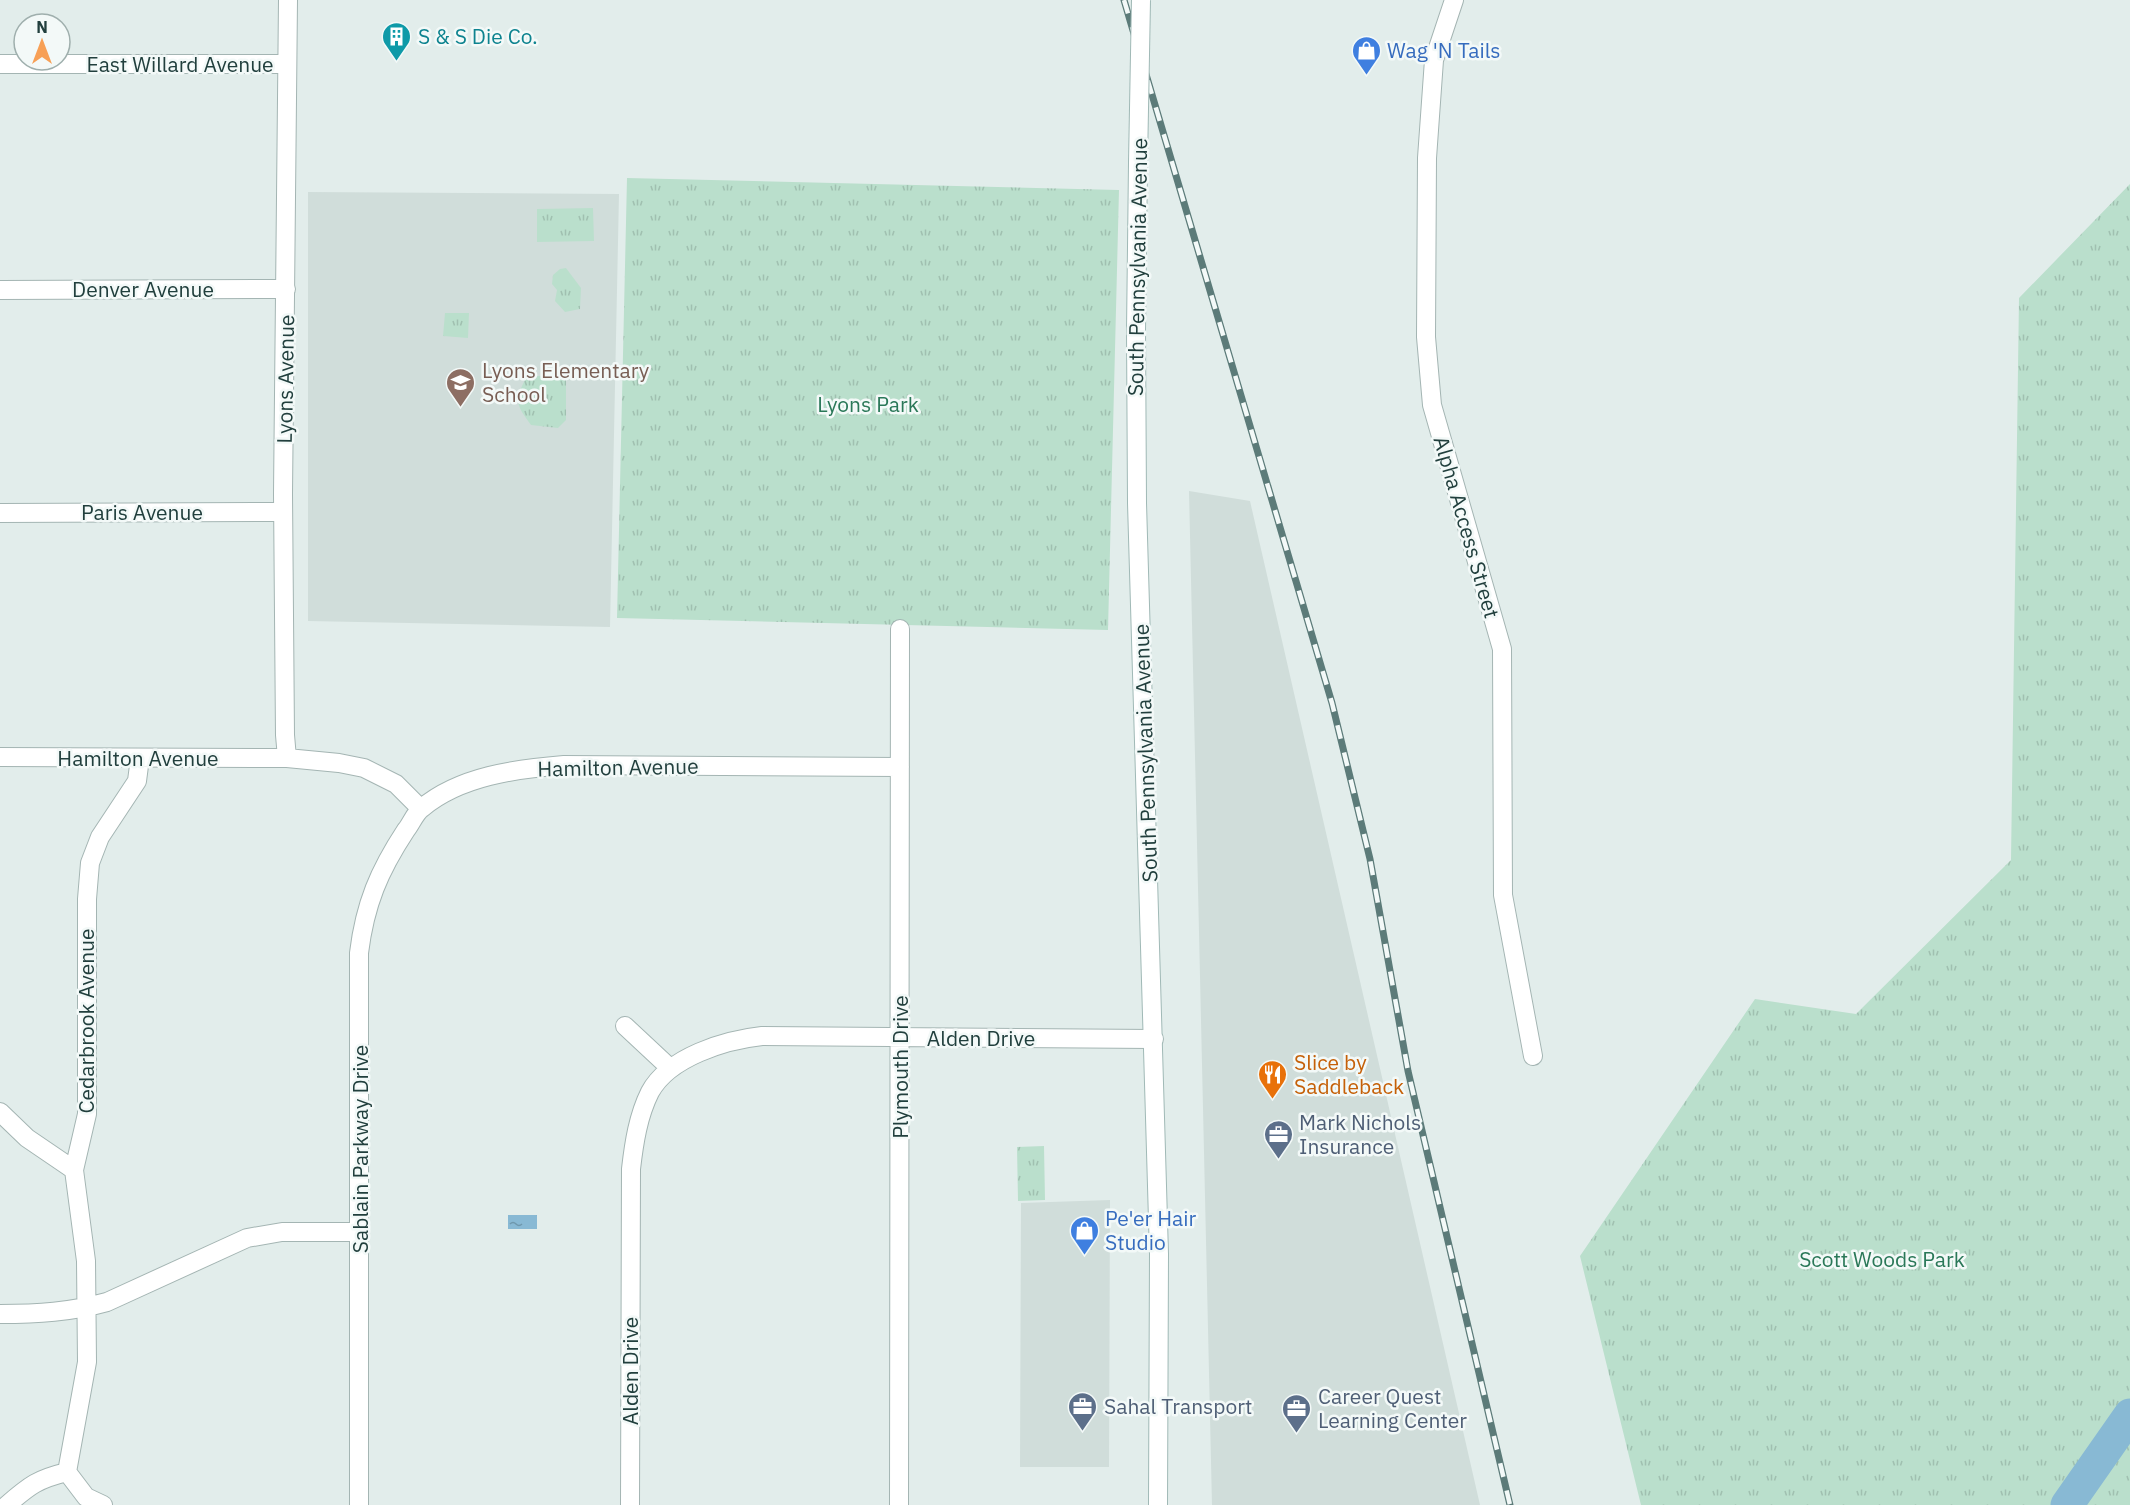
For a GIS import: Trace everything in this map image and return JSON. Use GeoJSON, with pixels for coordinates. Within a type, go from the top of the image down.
{"type":"FeatureCollection","features":[{"type":"Feature","properties":{"kind":"street","name":"Lyons Avenue"},"geometry":{"type":"LineString","coordinates":[[287,758],[284,512],[288,0]]}},
{"type":"Feature","properties":{"kind":"street","name":"South Pennsylvania Avenue"},"geometry":{"type":"LineString","coordinates":[[1141,0],[1136,331],[1137,503],[1159,1254],[1158,1505]]}},
{"type":"Feature","properties":{"kind":"street","name":"Alpha Access Street"},"geometry":{"type":"LineString","coordinates":[[1454,0],[1434,60],[1427,158],[1426,345],[1432,405],[1502,649],[1503,895],[1533,1056]]}},
{"type":"Feature","properties":{"kind":"street","name":"East Willard Avenue"},"geometry":{"type":"LineString","coordinates":[[0,64],[287,64]]}},
{"type":"Feature","properties":{"kind":"street","name":"Denver Avenue"},"geometry":{"type":"LineString","coordinates":[[0,290],[286,289]]}},
{"type":"Feature","properties":{"kind":"street","name":"Paris Avenue"},"geometry":{"type":"LineString","coordinates":[[0,513],[284,512]]}},
{"type":"Feature","properties":{"kind":"street","name":"Plymouth Drive"},"geometry":{"type":"LineString","coordinates":[[900,629],[900,1505]]}},
{"type":"Feature","properties":{"kind":"street","name":"Hamilton Avenue"},"geometry":{"type":"LineString","coordinates":[[0,757],[287,758],[339,763],[364,768],[396,784],[420,809],[452,790],[487,777],[524,768],[564,765],[900,767]]}},
{"type":"Feature","properties":{"kind":"street","name":"Cedarbrook Avenue"},"geometry":{"type":"LineString","coordinates":[[67,1472],[87,1362],[86,1261],[74,1170],[87,1114],[87,899],[90,863],[100,837],[137,781],[140,758]]}},
{"type":"Feature","properties":{"kind":"street","name":"Sablain Parkway Drive"},"geometry":{"type":"LineString","coordinates":[[359,1505],[359,953],[362,926],[370,896],[382,869],[420,809]]}},
{"type":"Feature","properties":{"kind":"street"},"geometry":{"type":"LineString","coordinates":[[625,1026],[670,1068]]}},
{"type":"Feature","properties":{"kind":"street","name":"Alden Drive"},"geometry":{"type":"LineString","coordinates":[[630,1505],[634,1142],[642,1112],[651,1091],[670,1068],[715,1046],[738,1038],[762,1036],[1154,1039]]}},
{"type":"Feature","properties":{"kind":"street"},"geometry":{"type":"LineString","coordinates":[[0,1112],[27,1138],[74,1170]]}},
{"type":"Feature","properties":{"kind":"street"},"geometry":{"type":"LineString","coordinates":[[0,1314],[42,1314],[87,1308],[107,1302],[247,1238],[282,1232],[360,1232]]}},
{"type":"Feature","properties":{"kind":"street"},"geometry":{"type":"LineString","coordinates":[[8,1505],[23,1491],[43,1478],[67,1472],[86,1501],[103,1505]]}},
{"type":"Feature","properties":{"kind":"shaded area","name":"Lyons Elementary School"},"geometry":{"type":"Polygon","coordinates":[[[308,192],[619,194],[610,627],[308,621],[308,192]]]}},
{"type":"Feature","properties":{"kind":"shaded area"},"geometry":{"type":"Polygon","coordinates":[[[1189,491],[1250,501],[1480,1505],[1212,1505],[1189,491]]]}},
{"type":"Feature","properties":{"kind":"shaded area"},"geometry":{"type":"Polygon","coordinates":[[[1110,1200],[1109,1467],[1020,1467],[1021,1203],[1110,1200]]]}},
{"type":"Feature","properties":{"kind":"green space","name":"Lyons Park"},"geometry":{"type":"Polygon","coordinates":[[[627,178],[1119,190],[1108,630],[617,618],[627,178]]]}},
{"type":"Feature","properties":{"kind":"green space","name":"Scott Woods Park"},"geometry":{"type":"Polygon","coordinates":[[[2130,184],[2130,1505],[1641,1505],[1580,1256],[1755,999],[1856,1014],[2011,860],[2019,298],[2130,184]]]}},
{"type":"Feature","properties":{"kind":"green space"},"geometry":{"type":"Polygon","coordinates":[[[593,208],[594,241],[537,242],[537,209],[593,208]]]}},
{"type":"Feature","properties":{"kind":"green space"},"geometry":{"type":"Polygon","coordinates":[[[566,268],[581,288],[580,309],[565,312],[555,301],[557,290],[552,284],[553,275],[560,269],[566,268]]]}},
{"type":"Feature","properties":{"kind":"green space"},"geometry":{"type":"Polygon","coordinates":[[[445,313],[469,313],[468,338],[443,336],[445,313]]]}},
{"type":"Feature","properties":{"kind":"green space"},"geometry":{"type":"Polygon","coordinates":[[[527,376],[560,376],[566,380],[566,420],[558,428],[531,425],[522,412],[518,397],[527,376]]]}},
{"type":"Feature","properties":{"kind":"green space"},"geometry":{"type":"Polygon","coordinates":[[[1044,1146],[1045,1200],[1018,1201],[1017,1147],[1044,1146]]]}},
{"type":"Feature","properties":{"kind":"water"},"geometry":{"type":"Polygon","coordinates":[[[508,1215],[537,1215],[537,1229],[508,1229],[508,1215]]]}},
{"type":"Feature","properties":{"kind":"waterway"},"geometry":{"type":"LineString","coordinates":[[2067,1505],[2130,1415]]}},
{"type":"Feature","properties":{"kind":"railway"},"geometry":{"type":"LineString","coordinates":[[1124,0],[1332,703],[1370,859],[1408,1071],[1510,1505]]}},
{"type":"Feature","properties":{"kind":"place","name":"S & S Die Co."},"geometry":{"type":"Point","coordinates":[397,62]}},
{"type":"Feature","properties":{"kind":"place","name":"Wag 'N Tails"},"geometry":{"type":"Point","coordinates":[1366,76]}},
{"type":"Feature","properties":{"kind":"place","name":"Lyons Elementary School"},"geometry":{"type":"Point","coordinates":[461,408]}},
{"type":"Feature","properties":{"kind":"place","name":"Slice by Saddleback"},"geometry":{"type":"Point","coordinates":[1273,1100]}},
{"type":"Feature","properties":{"kind":"place","name":"Mark Nichols Insurance"},"geometry":{"type":"Point","coordinates":[1278,1160]}},
{"type":"Feature","properties":{"kind":"place","name":"Pe'er Hair Studio"},"geometry":{"type":"Point","coordinates":[1084,1256]}},
{"type":"Feature","properties":{"kind":"place","name":"Sahal Transport"},"geometry":{"type":"Point","coordinates":[1083,1432]}},
{"type":"Feature","properties":{"kind":"place","name":"Career Quest Learning Center"},"geometry":{"type":"Point","coordinates":[1297,1434]}}]}
